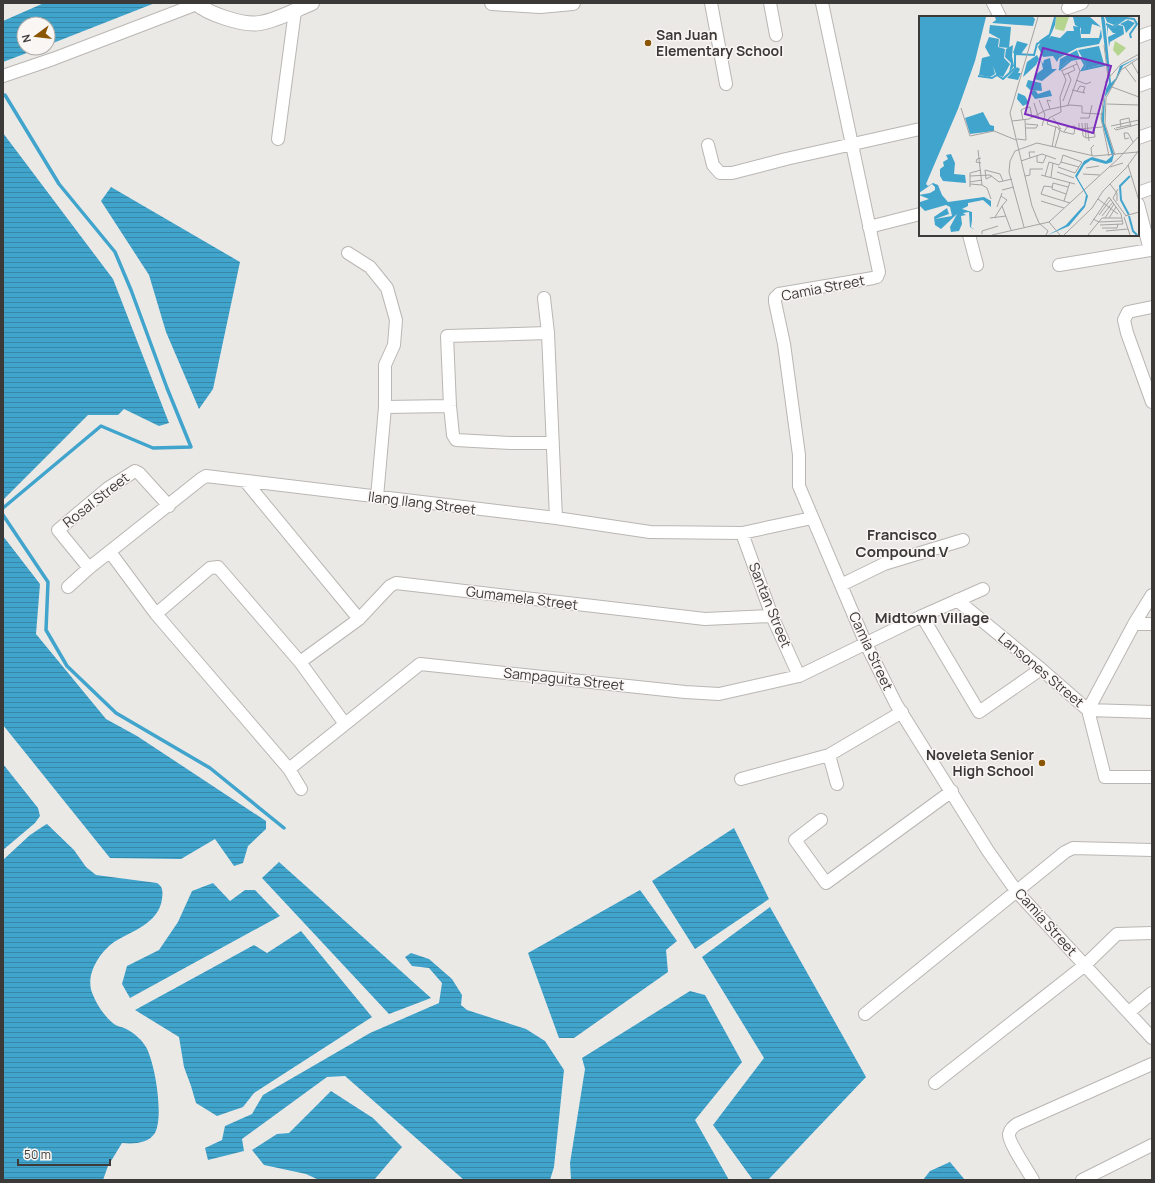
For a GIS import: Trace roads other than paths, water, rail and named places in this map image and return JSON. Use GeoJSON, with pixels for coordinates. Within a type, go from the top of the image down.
{"type":"FeatureCollection","features":[{"type":"Feature","properties":{"kind":"street"},"geometry":{"type":"LineString","coordinates":[[3,76],[53,59],[197,4],[226,19],[259,24],[312,3]]}},
{"type":"Feature","properties":{"kind":"street"},"geometry":{"type":"LineString","coordinates":[[492,3],[540,6],[573,3]]}},
{"type":"Feature","properties":{"kind":"street"},"geometry":{"type":"LineString","coordinates":[[711,3],[726,84]]}},
{"type":"Feature","properties":{"kind":"street"},"geometry":{"type":"LineString","coordinates":[[770,3],[776,35]]}},
{"type":"Feature","properties":{"kind":"street"},"geometry":{"type":"LineString","coordinates":[[822,3],[869,227],[919,214]]}},
{"type":"Feature","properties":{"kind":"street"},"geometry":{"type":"LineString","coordinates":[[993,3],[999,16]]}},
{"type":"Feature","properties":{"kind":"street"},"geometry":{"type":"LineString","coordinates":[[1068,9],[1082,3]]}},
{"type":"Feature","properties":{"kind":"street"},"geometry":{"type":"LineString","coordinates":[[278,139],[295,11]]}},
{"type":"Feature","properties":{"kind":"street"},"geometry":{"type":"LineString","coordinates":[[1139,37],[1152,32]]}},
{"type":"Feature","properties":{"kind":"street"},"geometry":{"type":"LineString","coordinates":[[1139,86],[1152,81]]}},
{"type":"Feature","properties":{"kind":"street"},"geometry":{"type":"LineString","coordinates":[[708,145],[713,165],[716,169],[720,173],[732,173],[786,159],[919,130]]}},
{"type":"Feature","properties":{"kind":"street"},"geometry":{"type":"LineString","coordinates":[[1139,138],[1152,133]]}},
{"type":"Feature","properties":{"kind":"street"},"geometry":{"type":"LineString","coordinates":[[1139,193],[1152,188]]}},
{"type":"Feature","properties":{"kind":"street"},"geometry":{"type":"LineString","coordinates":[[1059,264],[1150,250],[1139,208]]}},
{"type":"Feature","properties":{"kind":"street","name":"Camia Street"},"geometry":{"type":"LineString","coordinates":[[869,227],[879,272],[877,276],[873,278],[779,294],[775,298],[784,344],[799,455],[800,486],[812,518],[866,644],[902,712],[988,851],[1017,892],[1152,1038]]}},
{"type":"Feature","properties":{"kind":"street"},"geometry":{"type":"LineString","coordinates":[[969,236],[977,265]]}},
{"type":"Feature","properties":{"kind":"street"},"geometry":{"type":"LineString","coordinates":[[348,253],[370,267],[387,288],[396,320],[394,345],[385,365],[385,406],[377,497]]}},
{"type":"Feature","properties":{"kind":"street"},"geometry":{"type":"LineString","coordinates":[[544,298],[548,332],[556,518]]}},
{"type":"Feature","properties":{"kind":"street"},"geometry":{"type":"LineString","coordinates":[[1152,307],[1128,312],[1124,320],[1127,333],[1152,402]]}},
{"type":"Feature","properties":{"kind":"street"},"geometry":{"type":"LineString","coordinates":[[548,332],[448,336],[450,406],[453,435],[456,440],[511,443],[553,443]]}},
{"type":"Feature","properties":{"kind":"street"},"geometry":{"type":"LineString","coordinates":[[385,406],[450,406]]}},
{"type":"Feature","properties":{"kind":"street","name":"Rosal Street"},"geometry":{"type":"LineString","coordinates":[[89,568],[58,530],[108,488],[135,471],[139,472],[169,506]]}},
{"type":"Feature","properties":{"kind":"street","name":"Ilang Ilang Street"},"geometry":{"type":"LineString","coordinates":[[68,587],[89,568],[206,476],[556,518],[650,532],[742,533],[812,518]]}},
{"type":"Feature","properties":{"kind":"street"},"geometry":{"type":"LineString","coordinates":[[246,482],[358,619]]}},
{"type":"Feature","properties":{"kind":"street","name":"Santan Street"},"geometry":{"type":"LineString","coordinates":[[742,533],[772,616],[799,676]]}},
{"type":"Feature","properties":{"kind":"street"},"geometry":{"type":"LineString","coordinates":[[841,585],[884,564],[963,540]]}},
{"type":"Feature","properties":{"kind":"street"},"geometry":{"type":"LineString","coordinates":[[110,552],[156,614],[289,769],[301,789]]}},
{"type":"Feature","properties":{"kind":"street"},"geometry":{"type":"LineString","coordinates":[[156,614],[210,568],[218,567],[300,662],[345,724]]}},
{"type":"Feature","properties":{"kind":"street","name":"Gumamela Street"},"geometry":{"type":"LineString","coordinates":[[300,662],[358,619],[390,586],[396,583],[705,620],[772,616]]}},
{"type":"Feature","properties":{"kind":"street","name":"Sampaguita Street"},"geometry":{"type":"LineString","coordinates":[[289,769],[420,664],[685,692],[719,694],[799,676],[983,588]]}},
{"type":"Feature","properties":{"kind":"street"},"geometry":{"type":"LineString","coordinates":[[1152,595],[1134,624],[1088,710],[1105,777],[1152,777]]}},
{"type":"Feature","properties":{"kind":"street","name":"Lansones Street"},"geometry":{"type":"LineString","coordinates":[[957,600],[1088,710]]}},
{"type":"Feature","properties":{"kind":"street"},"geometry":{"type":"LineString","coordinates":[[922,616],[979,712],[1040,669]]}},
{"type":"Feature","properties":{"kind":"street"},"geometry":{"type":"LineString","coordinates":[[1134,624],[1152,624]]}},
{"type":"Feature","properties":{"kind":"street"},"geometry":{"type":"LineString","coordinates":[[1088,710],[1152,712]]}},
{"type":"Feature","properties":{"kind":"street"},"geometry":{"type":"LineString","coordinates":[[741,779],[829,755],[902,712]]}},
{"type":"Feature","properties":{"kind":"street"},"geometry":{"type":"LineString","coordinates":[[829,755],[837,784]]}},
{"type":"Feature","properties":{"kind":"street"},"geometry":{"type":"LineString","coordinates":[[821,820],[795,840],[826,883],[952,791]]}},
{"type":"Feature","properties":{"kind":"street"},"geometry":{"type":"LineString","coordinates":[[865,1014],[1065,852],[1073,848],[1152,850]]}},
{"type":"Feature","properties":{"kind":"street"},"geometry":{"type":"LineString","coordinates":[[935,1083],[1085,965],[1117,934],[1152,933]]}},
{"type":"Feature","properties":{"kind":"street"},"geometry":{"type":"LineString","coordinates":[[1129,1012],[1152,993]]}},
{"type":"Feature","properties":{"kind":"street"},"geometry":{"type":"LineString","coordinates":[[1033,1180],[1011,1142],[1009,1134],[1012,1128],[1017,1124],[1152,1064]]}},
{"type":"Feature","properties":{"kind":"street"},"geometry":{"type":"LineString","coordinates":[[1082,1180],[1152,1145]]}},
{"type":"Feature","properties":{"kind":"water"},"geometry":{"type":"Polygon","coordinates":[[[44,3],[155,3],[56,42],[56,16],[16,16],[16,56],[19,56],[3,62],[3,21],[44,3]]]}},
{"type":"Feature","properties":{"kind":"water"},"geometry":{"type":"Polygon","coordinates":[[[3,133],[113,279],[169,423],[159,426],[124,409],[118,415],[88,415],[3,500],[3,133]]]}},
{"type":"Feature","properties":{"kind":"water"},"geometry":{"type":"Polygon","coordinates":[[[111,187],[240,262],[213,389],[199,409],[166,332],[149,275],[101,201],[111,187]]]}},
{"type":"Feature","properties":{"kind":"water"},"geometry":{"type":"Polygon","coordinates":[[[3,536],[40,584],[36,634],[106,719],[137,736],[266,821],[266,829],[248,846],[243,863],[234,866],[215,839],[181,859],[110,858],[3,725],[3,536]]]}},
{"type":"Feature","properties":{"kind":"water"},"geometry":{"type":"Polygon","coordinates":[[[3,764],[38,808],[40,816],[35,823],[3,850],[3,764]]]}},
{"type":"Feature","properties":{"kind":"water"},"geometry":{"type":"Polygon","coordinates":[[[47,824],[74,850],[86,867],[96,875],[157,883],[162,891],[160,907],[156,914],[144,925],[114,942],[103,952],[94,966],[90,980],[95,999],[107,1018],[117,1026],[136,1035],[146,1047],[155,1077],[159,1115],[158,1125],[152,1137],[135,1143],[122,1143],[108,1166],[103,1180],[3,1180],[3,860],[30,835],[47,824]]]}},
{"type":"Feature","properties":{"kind":"water"},"geometry":{"type":"Polygon","coordinates":[[[734,828],[769,899],[695,949],[652,881],[734,828]]]}},
{"type":"Feature","properties":{"kind":"water"},"geometry":{"type":"Polygon","coordinates":[[[279,862],[431,998],[389,1014],[262,878],[279,862]]]}},
{"type":"Feature","properties":{"kind":"water"},"geometry":{"type":"Polygon","coordinates":[[[213,883],[230,901],[245,890],[255,890],[280,916],[130,998],[122,984],[127,966],[159,950],[178,922],[192,891],[213,883]]]}},
{"type":"Feature","properties":{"kind":"water"},"geometry":{"type":"Polygon","coordinates":[[[640,890],[677,941],[666,950],[668,972],[574,1038],[559,1038],[528,953],[640,890]]]}},
{"type":"Feature","properties":{"kind":"water"},"geometry":{"type":"Polygon","coordinates":[[[770,907],[866,1077],[768,1180],[753,1180],[713,1125],[764,1058],[702,957],[770,907]]]}},
{"type":"Feature","properties":{"kind":"water"},"geometry":{"type":"Polygon","coordinates":[[[301,931],[372,1017],[254,1093],[243,1107],[217,1116],[196,1103],[184,1067],[179,1037],[135,1010],[254,945],[267,953],[301,931]]]}},
{"type":"Feature","properties":{"kind":"water"},"geometry":{"type":"Polygon","coordinates":[[[411,953],[429,959],[452,979],[462,995],[461,1005],[467,1010],[526,1029],[545,1041],[564,1070],[554,1167],[550,1180],[464,1180],[345,1076],[327,1077],[242,1139],[244,1151],[208,1160],[205,1148],[222,1140],[225,1126],[252,1114],[263,1095],[370,1033],[439,1003],[442,983],[429,968],[412,966],[405,957],[411,953]]]}},
{"type":"Feature","properties":{"kind":"water"},"geometry":{"type":"Polygon","coordinates":[[[690,991],[705,995],[742,1062],[695,1120],[729,1180],[571,1180],[570,1163],[585,1069],[582,1058],[690,991]]]}},
{"type":"Feature","properties":{"kind":"water"},"geometry":{"type":"Polygon","coordinates":[[[331,1091],[373,1118],[402,1147],[374,1180],[319,1180],[306,1174],[264,1165],[252,1150],[277,1134],[289,1133],[331,1091]]]}},
{"type":"Feature","properties":{"kind":"water"},"geometry":{"type":"Polygon","coordinates":[[[950,1162],[965,1180],[923,1180],[930,1171],[950,1162]]]}},
{"type":"Feature","properties":{"kind":"waterway"},"geometry":{"type":"LineString","coordinates":[[3,508],[101,426],[153,448],[191,447],[115,252],[59,184],[5,95]]}},
{"type":"Feature","properties":{"kind":"waterway"},"geometry":{"type":"LineString","coordinates":[[3,515],[48,582],[46,630],[67,666],[116,713],[210,768],[284,828]]}},
{"type":"Feature","properties":{"kind":"place","name":"San Juan Elementary School"},"geometry":{"type":"Point","coordinates":[648,43]}},
{"type":"Feature","properties":{"kind":"place","name":"Noveleta Senior High School"},"geometry":{"type":"Point","coordinates":[1042,763]}},
{"type":"Feature","properties":{"kind":"district","name":"Francisco Compound V"},"geometry":{"type":"Point","coordinates":[902,544]}},
{"type":"Feature","properties":{"kind":"district","name":"Midtown Village"},"geometry":{"type":"Point","coordinates":[932,618]}}]}
